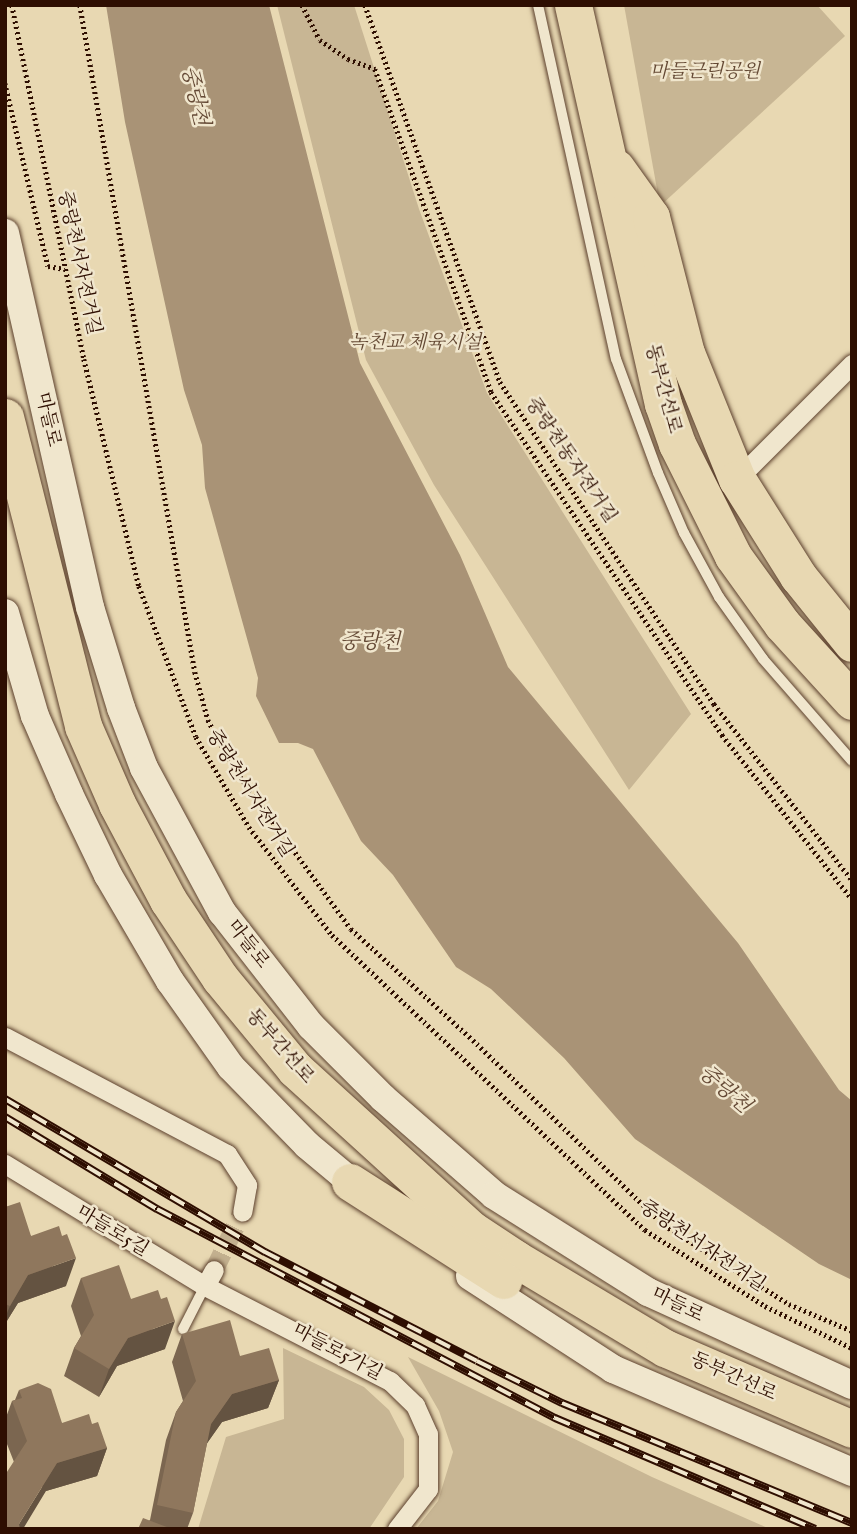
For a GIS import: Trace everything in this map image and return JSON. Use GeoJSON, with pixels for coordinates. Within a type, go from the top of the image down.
{"type":"FeatureCollection","features":[{"type":"Feature","properties":{"kind":"highway","name":"동부간선로"},"geometry":{"type":"LineString","coordinates":[[572,13],[663,404],[698,493],[733,556],[782,624],[852,701]]}},
{"type":"Feature","properties":{"kind":"highway"},"geometry":{"type":"LineString","coordinates":[[604,150],[651,217],[686,353],[737,479],[797,576],[852,643]]}},
{"type":"Feature","properties":{"kind":"highway","name":"동부간선로"},"geometry":{"type":"LineString","coordinates":[[5,417],[83,726],[168,900],[220,978],[295,1069],[472,1230],[665,1348],[852,1429]]}},
{"type":"Feature","properties":{"kind":"highway"},"geometry":{"type":"LineString","coordinates":[[351,1182],[562,1317],[632,1355],[797,1407]]}},
{"type":"Feature","properties":{"kind":"main road","name":"마들로"},"geometry":{"type":"LineString","coordinates":[[7,245],[90,607],[121,708],[165,810],[222,912],[311,1027],[383,1098],[494,1195],[648,1292],[852,1385]]}},
{"type":"Feature","properties":{"kind":"main road"},"geometry":{"type":"LineString","coordinates":[[5,613],[34,716],[108,875],[170,981],[231,1067],[351,1182],[512,1307],[614,1369],[852,1472]]}},
{"type":"Feature","properties":{"kind":"street"},"geometry":{"type":"LineString","coordinates":[[737,479],[852,364]]}},
{"type":"Feature","properties":{"kind":"street"},"geometry":{"type":"LineString","coordinates":[[5,1037],[203,1138],[239,1167],[247,1185],[242,1212]]}},
{"type":"Feature","properties":{"kind":"street","name":"마들로5길"},"geometry":{"type":"LineString","coordinates":[[5,1164],[210,1278]]}},
{"type":"Feature","properties":{"kind":"street","name":"마들로5가길"},"geometry":{"type":"LineString","coordinates":[[210,1278],[390,1381],[415,1405],[428,1434],[428,1489],[397,1529]]}},
{"type":"Feature","properties":{"kind":"lane"},"geometry":{"type":"LineString","coordinates":[[538,5],[616,359],[658,473],[684,533],[719,597],[763,659],[852,761]]}},
{"type":"Feature","properties":{"kind":"lane"},"geometry":{"type":"LineString","coordinates":[[183,1329],[210,1278]]}},
{"type":"Feature","properties":{"kind":"path","name":"중랑천서자전거길"},"geometry":{"type":"LineString","coordinates":[[12,5],[65,269],[117,503],[158,644],[207,758],[290,885],[331,935],[645,1230],[765,1306],[852,1348]]}},
{"type":"Feature","properties":{"kind":"path"},"geometry":{"type":"LineString","coordinates":[[80,5],[195,672],[208,720],[234,768],[351,929],[473,1040],[664,1225],[789,1304],[852,1331]]}},
{"type":"Feature","properties":{"kind":"path"},"geometry":{"type":"LineString","coordinates":[[302,5],[320,40],[348,59],[375,69],[491,393],[722,735],[852,900]]}},
{"type":"Feature","properties":{"kind":"path","name":"중랑천동자전거길"},"geometry":{"type":"LineString","coordinates":[[365,5],[500,382],[714,704],[852,880]]}},
{"type":"Feature","properties":{"kind":"path"},"geometry":{"type":"LineString","coordinates":[[5,83],[48,266],[65,269]]}},
{"type":"Feature","properties":{"kind":"green space","name":"녹천교 체육시설"},"geometry":{"type":"Polygon","coordinates":[[[277,5],[354,5],[419,209],[487,393],[691,714],[629,790],[434,485],[366,360],[277,5]]]}},
{"type":"Feature","properties":{"kind":"green space","name":"마들근린공원"},"geometry":{"type":"Polygon","coordinates":[[[624,5],[817,5],[845,36],[660,206],[624,5]]]}},
{"type":"Feature","properties":{"kind":"green space"},"geometry":{"type":"Polygon","coordinates":[[[283,1348],[364,1387],[389,1410],[404,1439],[404,1477],[369,1529],[198,1529],[226,1437],[284,1419],[283,1348]]]}},
{"type":"Feature","properties":{"kind":"green space"},"geometry":{"type":"Polygon","coordinates":[[[408,1357],[652,1477],[770,1529],[416,1529],[438,1501],[453,1452],[439,1411],[408,1357]]]}},
{"type":"Feature","properties":{"kind":"water","name":"중랑천"},"geometry":{"type":"Polygon","coordinates":[[[106,5],[269,5],[360,363],[460,555],[508,667],[738,943],[839,1090],[852,1101],[852,1280],[819,1264],[635,1139],[564,1058],[491,989],[456,967],[393,875],[361,841],[313,749],[298,743],[279,743],[256,696],[258,678],[205,488],[202,445],[184,390],[125,122],[106,5]]]}},
{"type":"Feature","properties":{"kind":"building"},"geometry":{"type":"Polygon","coordinates":[[[20,1202],[31,1236],[59,1226],[62,1236],[67,1234],[76,1258],[28,1275],[10,1306],[5,1304],[5,1207],[20,1202]]]}},
{"type":"Feature","properties":{"kind":"building"},"geometry":{"type":"Polygon","coordinates":[[[119,1265],[131,1299],[158,1290],[161,1299],[167,1297],[175,1321],[128,1338],[109,1369],[74,1348],[94,1315],[81,1278],[119,1265]]]}},
{"type":"Feature","properties":{"kind":"building"},"geometry":{"type":"Polygon","coordinates":[[[230,1320],[240,1356],[269,1348],[279,1380],[232,1394],[211,1424],[193,1513],[157,1505],[176,1412],[196,1381],[182,1334],[230,1320]]]}},
{"type":"Feature","properties":{"kind":"building"},"geometry":{"type":"Polygon","coordinates":[[[38,1383],[51,1389],[62,1423],[89,1414],[92,1424],[98,1422],[107,1448],[57,1463],[19,1524],[20,1529],[5,1529],[5,1475],[27,1441],[12,1401],[22,1398],[19,1390],[38,1383]]]}},
{"type":"Feature","properties":{"kind":"building"},"geometry":{"type":"Polygon","coordinates":[[[143,1518],[172,1529],[138,1529],[143,1518]]]}},
{"type":"Feature","properties":{"kind":"tunnel"},"geometry":{"type":"LineString","coordinates":[[214,1270],[242,1212]]}},
{"type":"Feature","properties":{"kind":"railway"},"geometry":{"type":"LineString","coordinates":[[5,1099],[265,1252],[477,1361],[562,1403],[852,1523]]}},
{"type":"Feature","properties":{"kind":"railway"},"geometry":{"type":"LineString","coordinates":[[5,1117],[157,1209],[555,1418],[815,1529]]}}]}
